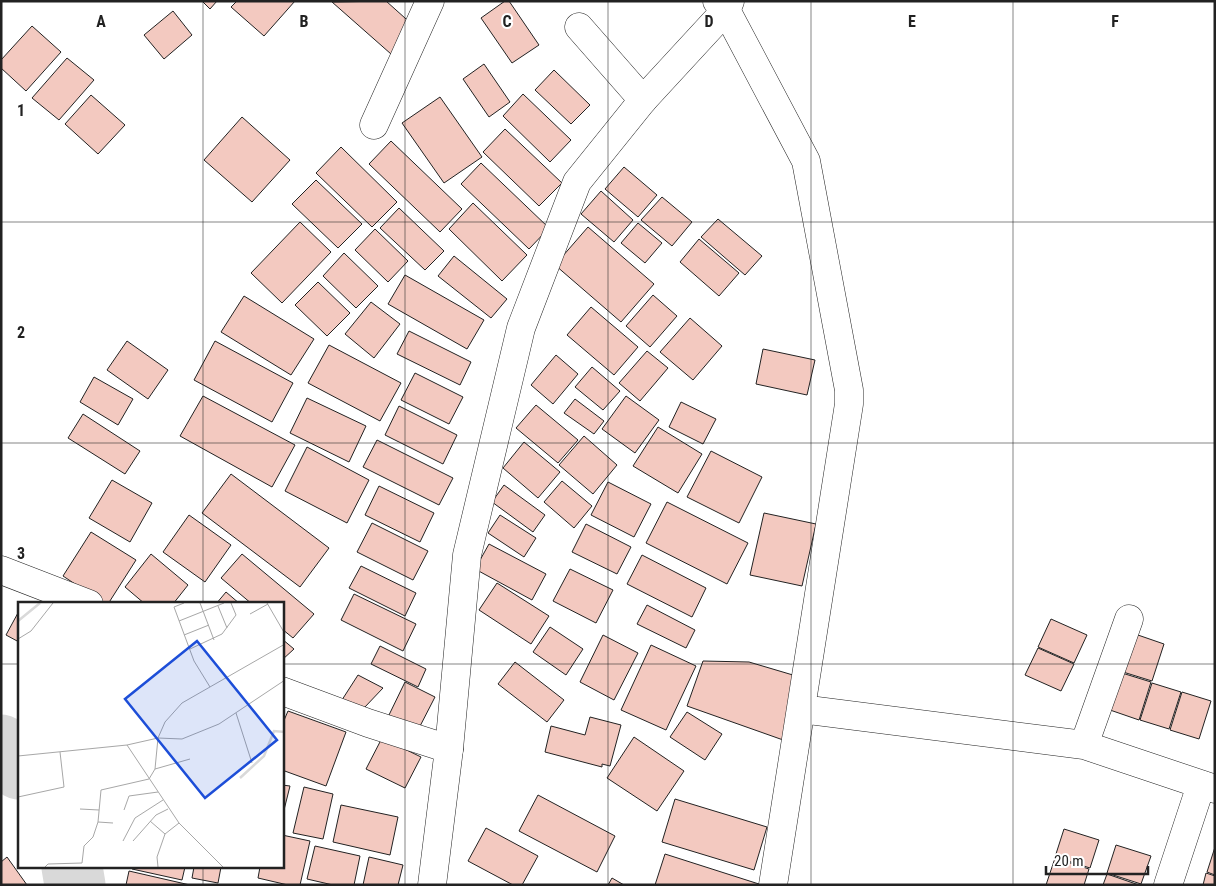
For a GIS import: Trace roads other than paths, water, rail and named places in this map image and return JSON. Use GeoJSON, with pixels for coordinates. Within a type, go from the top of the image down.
{"type":"FeatureCollection","features":[{"type":"Feature","properties":{"kind":"street"},"geometry":{"type":"LineString","coordinates":[[374,125],[430,1]]}},
{"type":"Feature","properties":{"kind":"street"},"geometry":{"type":"LineString","coordinates":[[432,885],[448,749],[467,555],[520,328],[577,182],[642,100],[724,4],[806,160],[849,390],[848,414],[773,885]]}},
{"type":"Feature","properties":{"kind":"street"},"geometry":{"type":"LineString","coordinates":[[579,27],[642,100]]}},
{"type":"Feature","properties":{"kind":"street"},"geometry":{"type":"LineString","coordinates":[[1,570],[84,602]]}},
{"type":"Feature","properties":{"kind":"street"},"geometry":{"type":"LineString","coordinates":[[1084,745],[1129,620]]}},
{"type":"Feature","properties":{"kind":"street"},"geometry":{"type":"LineString","coordinates":[[284,692],[368,723],[448,749]]}},
{"type":"Feature","properties":{"kind":"street"},"geometry":{"type":"LineString","coordinates":[[801,709],[1084,745],[1208,787],[1168,885]]}},
{"type":"Feature","properties":{"kind":"waterway"},"geometry":{"type":"LineString","coordinates":[[1,745],[18,768]]}},
{"type":"Feature","properties":{"kind":"waterway"},"geometry":{"type":"LineString","coordinates":[[72,868],[75,885]]}}]}
